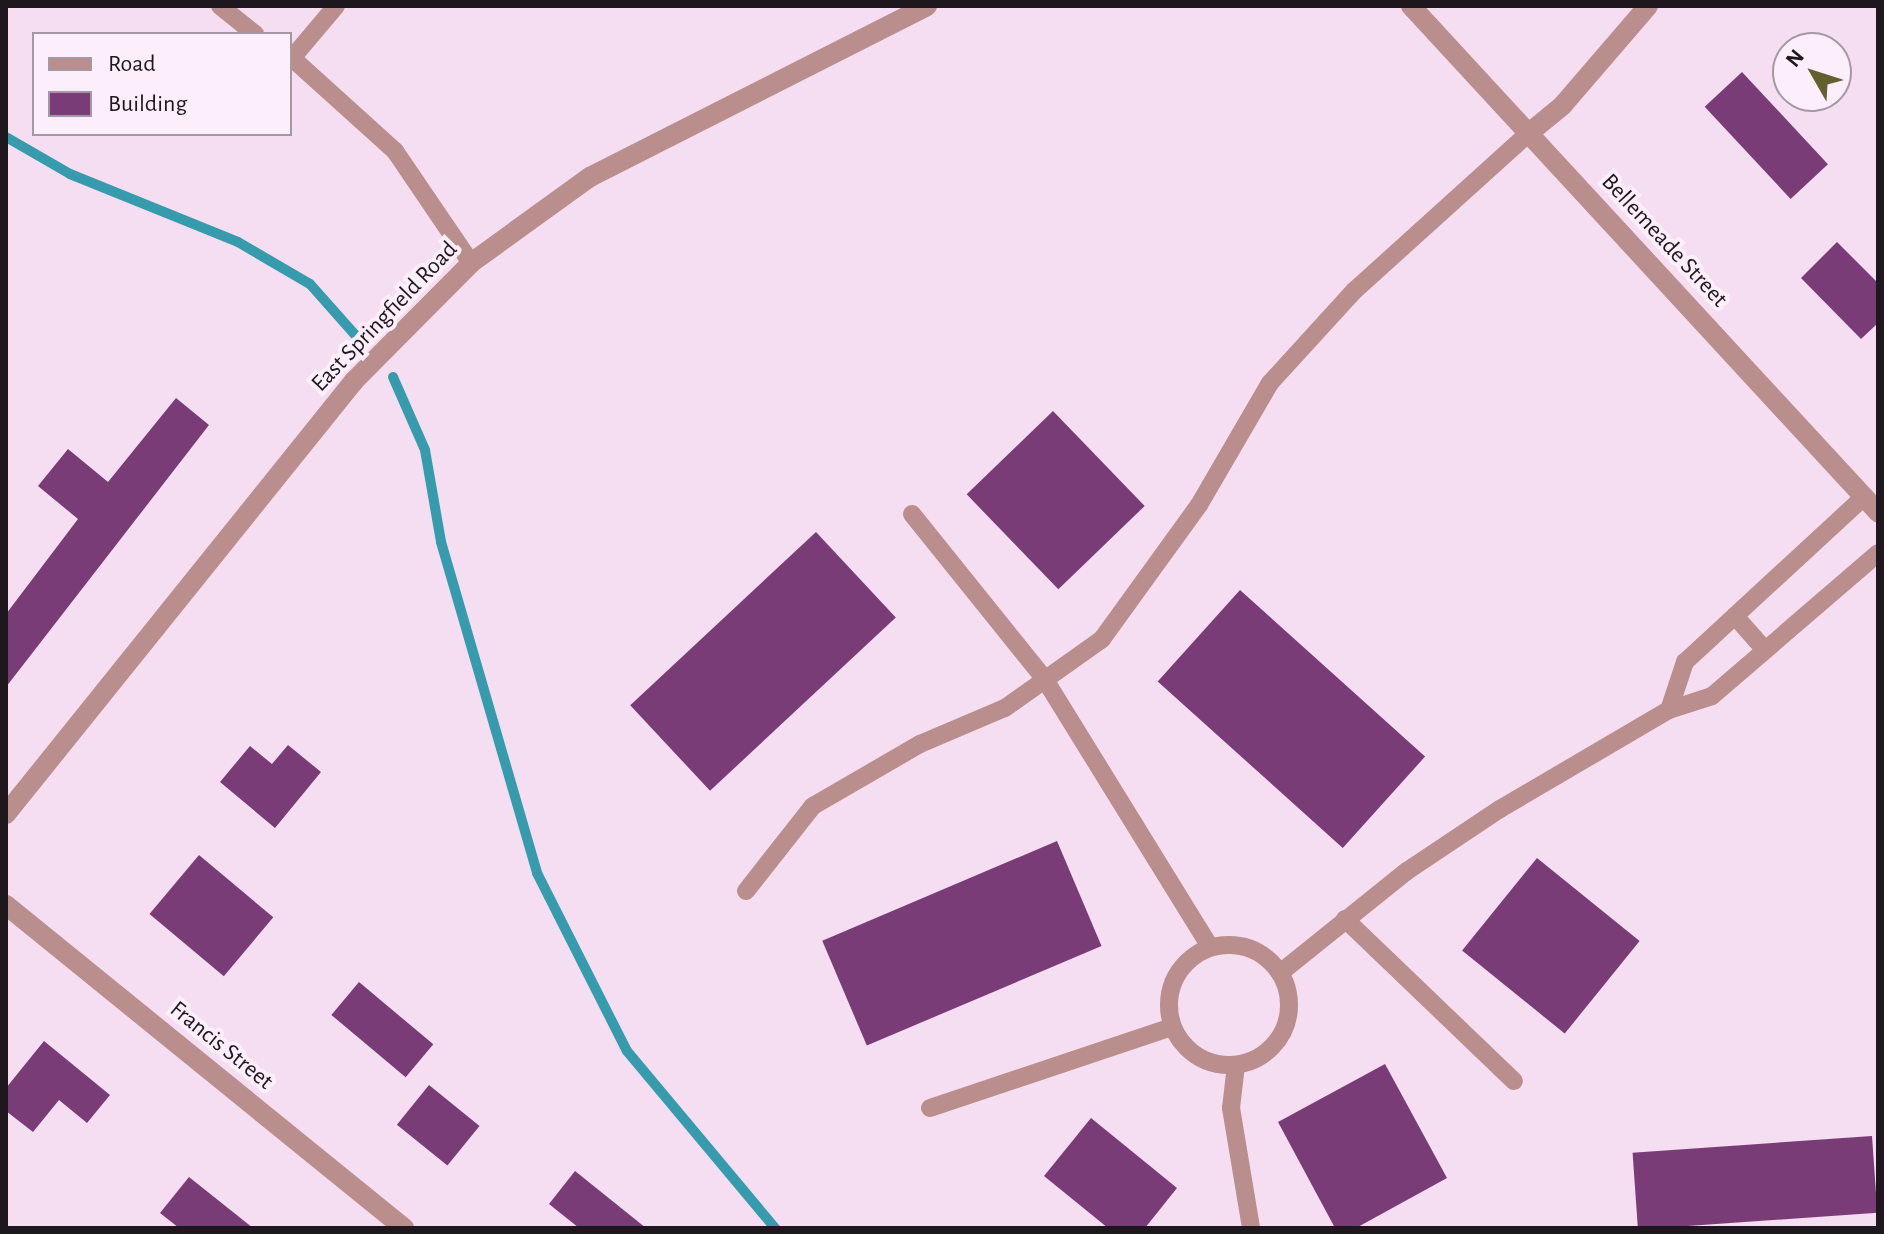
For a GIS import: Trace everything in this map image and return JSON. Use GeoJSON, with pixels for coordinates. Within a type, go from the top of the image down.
{"type":"FeatureCollection","features":[{"type":"Feature","properties":{"kind":"street","name":"East Springfield Road"},"geometry":{"type":"LineString","coordinates":[[6,814],[354,381],[471,263],[590,177],[927,6]]}},
{"type":"Feature","properties":{"kind":"street","name":"Bellemeade Street"},"geometry":{"type":"LineString","coordinates":[[1411,6],[1871,505]]}},
{"type":"Feature","properties":{"kind":"street"},"geometry":{"type":"LineString","coordinates":[[1529,133],[1562,106],[1648,6]]}},
{"type":"Feature","properties":{"kind":"street","name":"Francis Street"},"geometry":{"type":"LineString","coordinates":[[6,905],[404,1228]]}},
{"type":"Feature","properties":{"kind":"lane"},"geometry":{"type":"LineString","coordinates":[[220,6],[252,32]]}},
{"type":"Feature","properties":{"kind":"lane"},"geometry":{"type":"LineString","coordinates":[[292,57],[336,6]]}},
{"type":"Feature","properties":{"kind":"lane"},"geometry":{"type":"LineString","coordinates":[[292,59],[395,151],[471,263]]}},
{"type":"Feature","properties":{"kind":"lane"},"geometry":{"type":"LineString","coordinates":[[746,891],[813,806],[920,744],[1005,708],[1102,639],[1199,505],[1270,383],[1354,291],[1529,133]]}},
{"type":"Feature","properties":{"kind":"lane"},"geometry":{"type":"LineString","coordinates":[[1669,710],[1685,662],[1735,616],[1871,505]]}},
{"type":"Feature","properties":{"kind":"lane"},"geometry":{"type":"LineString","coordinates":[[912,514],[1044,678],[1210,947]]}},
{"type":"Feature","properties":{"kind":"lane"},"geometry":{"type":"LineString","coordinates":[[1280,973],[1345,919],[1500,809],[1669,710],[1712,696],[1878,553]]}},
{"type":"Feature","properties":{"kind":"lane"},"geometry":{"type":"LineString","coordinates":[[1735,616],[1765,650]]}},
{"type":"Feature","properties":{"kind":"lane"},"geometry":{"type":"LineString","coordinates":[[1345,919],[1514,1081]]}},
{"type":"Feature","properties":{"kind":"lane"},"geometry":{"type":"LineString","coordinates":[[1210,947],[1250,947],[1280,973],[1288,1001],[1283,1031],[1263,1053],[1236,1065],[1198,1057],[1172,1027],[1170,988],[1178,970],[1210,947]]}},
{"type":"Feature","properties":{"kind":"lane"},"geometry":{"type":"LineString","coordinates":[[930,1108],[1172,1027]]}},
{"type":"Feature","properties":{"kind":"lane"},"geometry":{"type":"LineString","coordinates":[[1236,1065],[1231,1108],[1239,1190],[1251,1228]]}},
{"type":"Feature","properties":{"kind":"building"},"geometry":{"type":"Polygon","coordinates":[[[1742,72],[1772,104],[1772,112],[1779,112],[1828,164],[1791,199],[1705,107],[1742,72]]]}},
{"type":"Feature","properties":{"kind":"building"},"geometry":{"type":"Polygon","coordinates":[[[1837,242],[1878,283],[1878,323],[1861,339],[1801,278],[1837,242]]]}},
{"type":"Feature","properties":{"kind":"building"},"geometry":{"type":"Polygon","coordinates":[[[176,398],[209,425],[6,687],[6,614],[78,519],[38,486],[68,449],[108,482],[176,398]]]}},
{"type":"Feature","properties":{"kind":"building"},"geometry":{"type":"Polygon","coordinates":[[[1053,411],[1145,506],[1058,589],[967,494],[1053,411]]]}},
{"type":"Feature","properties":{"kind":"building"},"geometry":{"type":"Polygon","coordinates":[[[816,532],[896,618],[710,791],[630,705],[816,532]]]}},
{"type":"Feature","properties":{"kind":"building"},"geometry":{"type":"Polygon","coordinates":[[[1240,590],[1425,757],[1343,848],[1158,681],[1240,590]]]}},
{"type":"Feature","properties":{"kind":"building"},"geometry":{"type":"Polygon","coordinates":[[[288,745],[321,772],[275,828],[220,782],[250,746],[272,764],[288,745]]]}},
{"type":"Feature","properties":{"kind":"building"},"geometry":{"type":"Polygon","coordinates":[[[1057,841],[1102,946],[867,1046],[822,941],[1057,841]]]}},
{"type":"Feature","properties":{"kind":"building"},"geometry":{"type":"Polygon","coordinates":[[[199,855],[273,917],[224,976],[150,914],[199,855]]]}},
{"type":"Feature","properties":{"kind":"building"},"geometry":{"type":"Polygon","coordinates":[[[1537,858],[1640,941],[1565,1034],[1462,950],[1537,858]]]}},
{"type":"Feature","properties":{"kind":"building"},"geometry":{"type":"Polygon","coordinates":[[[359,982],[433,1044],[406,1077],[331,1015],[359,982]]]}},
{"type":"Feature","properties":{"kind":"building"},"geometry":{"type":"Polygon","coordinates":[[[44,1041],[110,1095],[87,1123],[59,1100],[33,1132],[6,1111],[6,1088],[44,1041]]]}},
{"type":"Feature","properties":{"kind":"building"},"geometry":{"type":"Polygon","coordinates":[[[1385,1064],[1447,1178],[1356,1228],[1335,1228],[1278,1122],[1385,1064]]]}},
{"type":"Feature","properties":{"kind":"building"},"geometry":{"type":"Polygon","coordinates":[[[429,1085],[480,1126],[447,1166],[397,1125],[429,1085]]]}},
{"type":"Feature","properties":{"kind":"building"},"geometry":{"type":"Polygon","coordinates":[[[1091,1118],[1177,1188],[1145,1228],[1108,1228],[1044,1176],[1091,1118]]]}},
{"type":"Feature","properties":{"kind":"building"},"geometry":{"type":"Polygon","coordinates":[[[1872,1136],[1877,1213],[1638,1228],[1633,1153],[1872,1136]]]}},
{"type":"Feature","properties":{"kind":"building"},"geometry":{"type":"Polygon","coordinates":[[[575,1171],[646,1228],[579,1228],[549,1204],[575,1171]]]}},
{"type":"Feature","properties":{"kind":"building"},"geometry":{"type":"Polygon","coordinates":[[[189,1177],[253,1228],[179,1228],[160,1213],[189,1177]]]}},
{"type":"Feature","properties":{"kind":"waterway"},"geometry":{"type":"LineString","coordinates":[[6,137],[70,174],[238,242],[310,284],[357,337]]}},
{"type":"Feature","properties":{"kind":"waterway"},"geometry":{"type":"LineString","coordinates":[[393,377],[425,450],[441,542],[537,873],[627,1051],[775,1228]]}}]}
